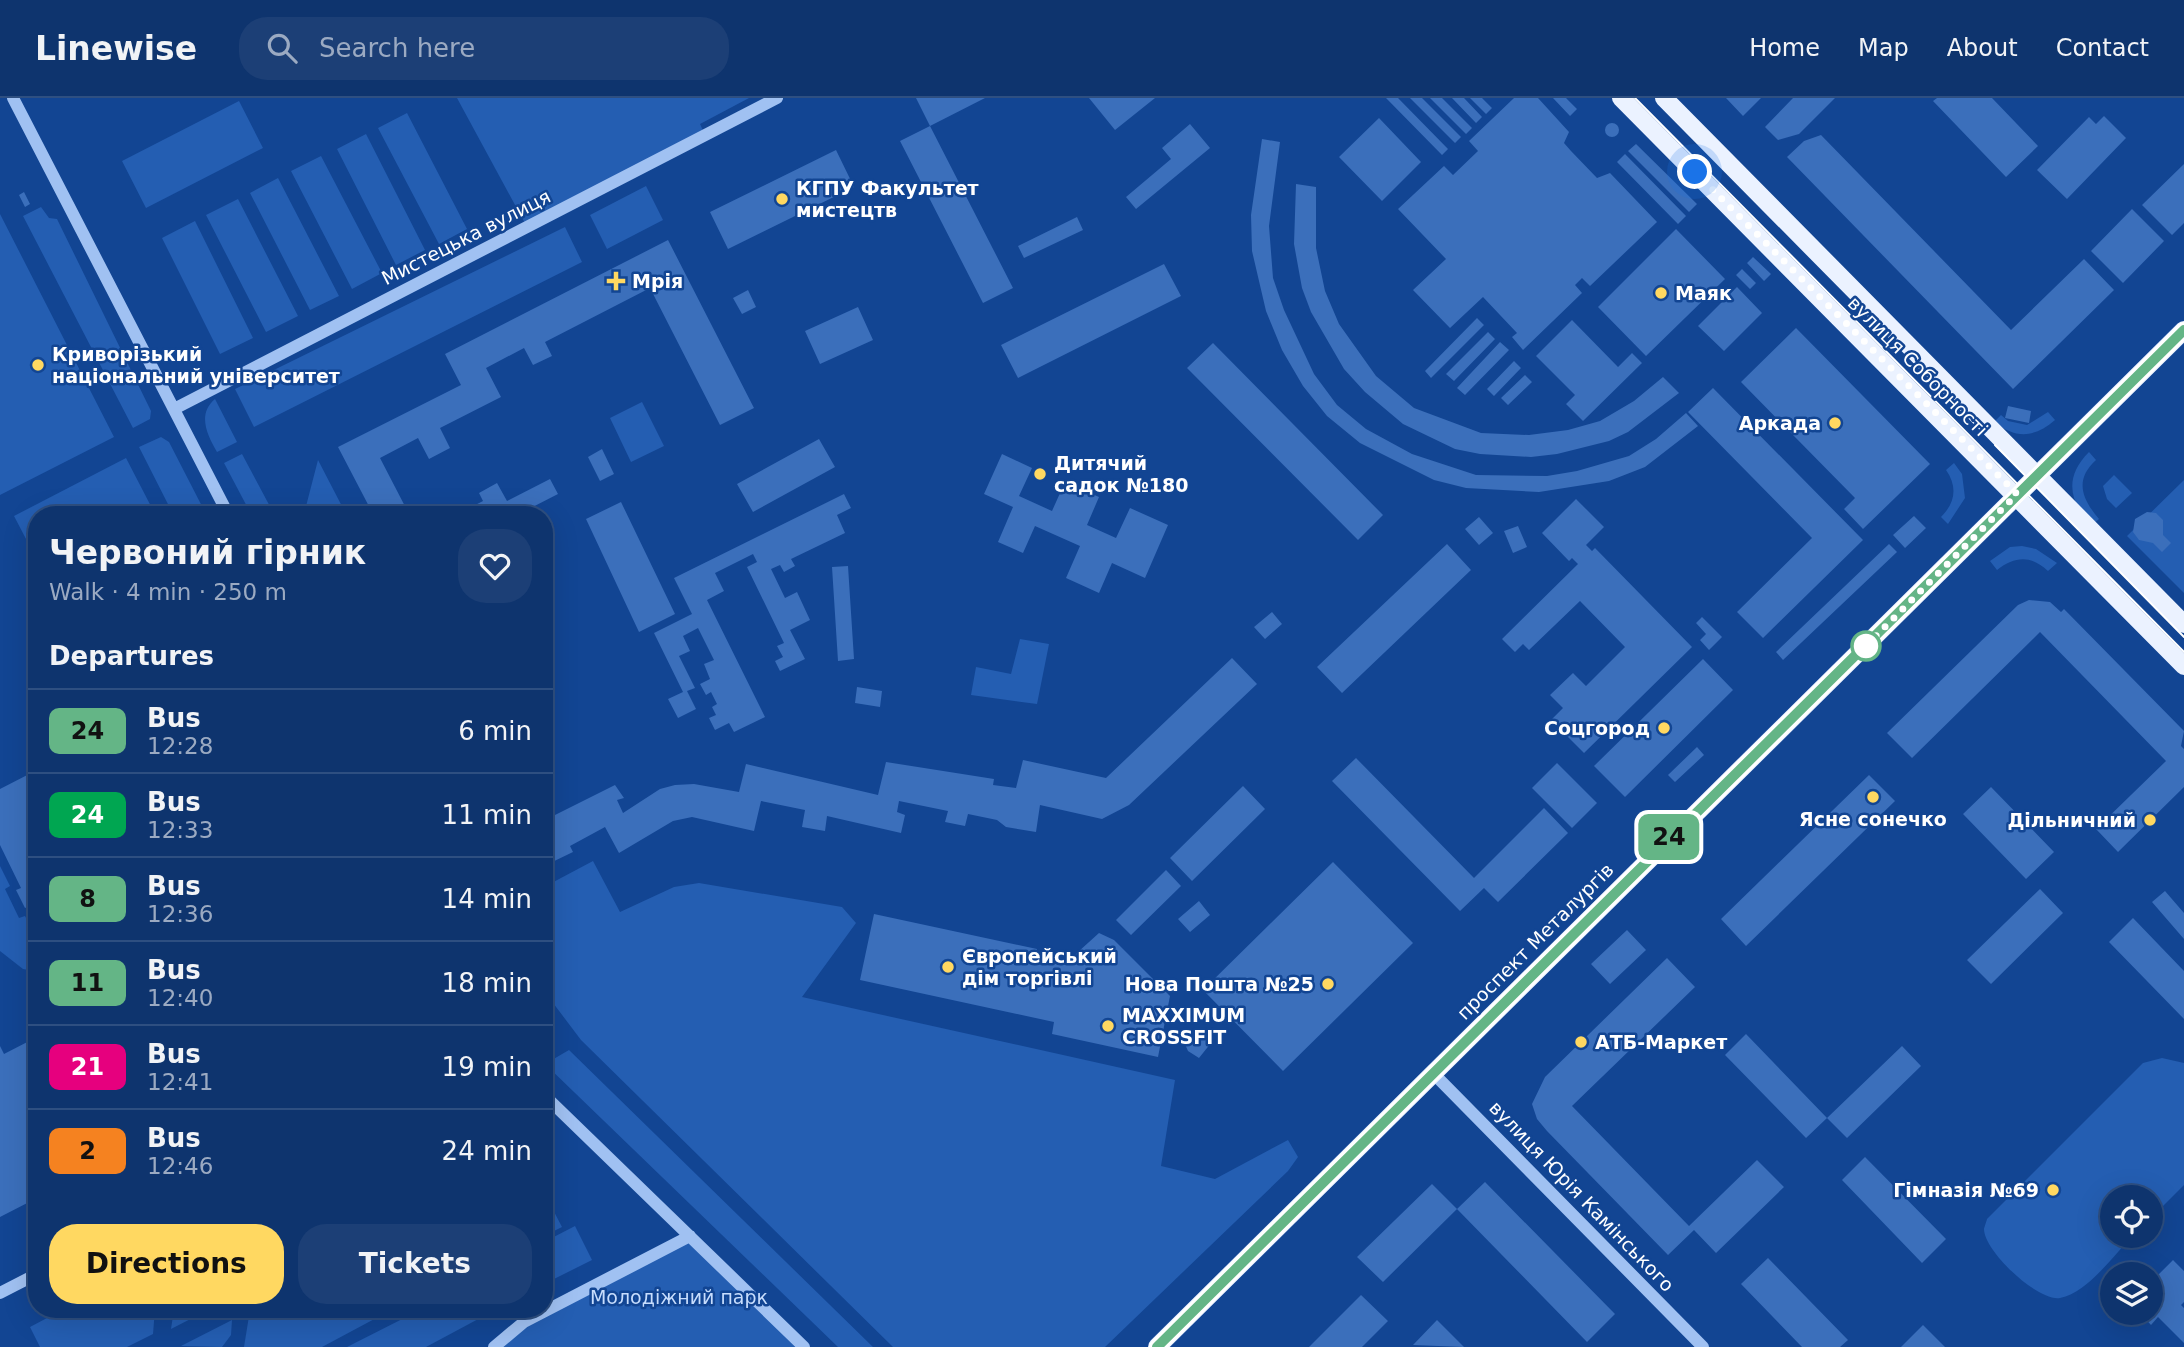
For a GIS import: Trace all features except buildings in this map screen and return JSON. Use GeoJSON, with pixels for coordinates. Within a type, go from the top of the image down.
{"type":"FeatureCollection","features":[{"type":"Feature","properties":{"kind":"main road","name":"вулиця Соборності"},"geometry":{"type":"LineString","coordinates":[[1621,98],[2017,494],[2184,666]]}},
{"type":"Feature","properties":{"kind":"main road","name":"вулиця Соборності"},"geometry":{"type":"LineString","coordinates":[[1664,98],[2184,624]]}},
{"type":"Feature","properties":{"kind":"main road","name":"проспект Металургів"},"geometry":{"type":"LineString","coordinates":[[1157,1347],[2184,330]]}},
{"type":"Feature","properties":{"kind":"street"},"geometry":{"type":"LineString","coordinates":[[13,98],[224,506]]}},
{"type":"Feature","properties":{"kind":"street","name":"Мистецька вулиця"},"geometry":{"type":"LineString","coordinates":[[174,409],[777,98]]}},
{"type":"Feature","properties":{"kind":"street","name":"вулиця Юрія Камінського"},"geometry":{"type":"LineString","coordinates":[[1433,1073],[1703,1347]]}},
{"type":"Feature","properties":{"kind":"street"},"geometry":{"type":"LineString","coordinates":[[553,1104],[804,1347]]}},
{"type":"Feature","properties":{"kind":"street"},"geometry":{"type":"LineString","coordinates":[[553,1307],[690,1236]]}},
{"type":"Feature","properties":{"kind":"street"},"geometry":{"type":"LineString","coordinates":[[0,1293],[28,1279]]}},
{"type":"Feature","properties":{"kind":"street"},"geometry":{"type":"LineString","coordinates":[[494,1347],[532,1318]]}},
{"type":"Feature","properties":{"kind":"green space"},"geometry":{"type":"Polygon","coordinates":[[[457,98],[749,98],[700,124],[705,135],[527,227],[457,98]]]}},
{"type":"Feature","properties":{"kind":"green space"},"geometry":{"type":"Polygon","coordinates":[[[239,101],[263,148],[146,208],[122,161],[239,101]]]}},
{"type":"Feature","properties":{"kind":"green space"},"geometry":{"type":"Polygon","coordinates":[[[407,113],[467,229],[439,244],[378,128],[407,113]]]}},
{"type":"Feature","properties":{"kind":"green space"},"geometry":{"type":"Polygon","coordinates":[[[366,134],[425,250],[396,265],[337,149],[366,134]]]}},
{"type":"Feature","properties":{"kind":"green space"},"geometry":{"type":"Polygon","coordinates":[[[321,156],[382,273],[352,289],[291,171],[321,156]]]}},
{"type":"Feature","properties":{"kind":"green space"},"geometry":{"type":"Polygon","coordinates":[[[278,178],[339,296],[310,310],[250,193],[278,178]]]}},
{"type":"Feature","properties":{"kind":"green space"},"geometry":{"type":"Polygon","coordinates":[[[646,186],[663,220],[607,249],[590,215],[646,186]]]}},
{"type":"Feature","properties":{"kind":"green space"},"geometry":{"type":"Polygon","coordinates":[[[238,199],[298,316],[266,332],[206,215],[238,199]]]}},
{"type":"Feature","properties":{"kind":"green space"},"geometry":{"type":"Polygon","coordinates":[[[41,207],[49,218],[57,219],[151,411],[150,419],[133,428],[23,216],[41,207]]]}},
{"type":"Feature","properties":{"kind":"green space","name":"Криворізький національний університет"},"geometry":{"type":"Polygon","coordinates":[[[0,214],[114,437],[0,495],[0,214]]]}},
{"type":"Feature","properties":{"kind":"green space"},"geometry":{"type":"Polygon","coordinates":[[[195,221],[253,338],[220,354],[162,238],[195,221]]]}},
{"type":"Feature","properties":{"kind":"green space"},"geometry":{"type":"Polygon","coordinates":[[[565,227],[582,262],[254,427],[235,389],[565,227]]]}},
{"type":"Feature","properties":{"kind":"green space"},"geometry":{"type":"Polygon","coordinates":[[[215,399],[237,442],[217,452],[207,432],[205,418],[206,411],[215,399]]]}},
{"type":"Feature","properties":{"kind":"green space"},"geometry":{"type":"Polygon","coordinates":[[[642,402],[664,446],[631,462],[610,418],[642,402]]]}},
{"type":"Feature","properties":{"kind":"green space"},"geometry":{"type":"Polygon","coordinates":[[[2048,412],[2055,420],[2032,433],[2017,434],[1994,422],[2001,415],[2008,421],[2027,425],[2048,412]]]}},
{"type":"Feature","properties":{"kind":"green space"},"geometry":{"type":"Polygon","coordinates":[[[161,437],[169,442],[202,506],[169,506],[139,447],[161,437]]]}},
{"type":"Feature","properties":{"kind":"green space"},"geometry":{"type":"Polygon","coordinates":[[[2089,452],[2096,460],[2085,475],[2083,490],[2088,504],[2099,519],[2091,526],[2078,507],[2072,489],[2076,471],[2089,452]]]}},
{"type":"Feature","properties":{"kind":"green space"},"geometry":{"type":"Polygon","coordinates":[[[242,454],[270,506],[247,506],[224,463],[242,454]]]}},
{"type":"Feature","properties":{"kind":"green space"},"geometry":{"type":"Polygon","coordinates":[[[126,458],[151,506],[33,506],[126,458]]]}},
{"type":"Feature","properties":{"kind":"green space"},"geometry":{"type":"Polygon","coordinates":[[[318,460],[342,506],[306,506],[318,460]]]}},
{"type":"Feature","properties":{"kind":"green space"},"geometry":{"type":"Polygon","coordinates":[[[1954,463],[1962,474],[1965,498],[1948,524],[1941,517],[1952,500],[1952,483],[1946,470],[1954,463]]]}},
{"type":"Feature","properties":{"kind":"green space"},"geometry":{"type":"Polygon","coordinates":[[[2114,475],[2132,493],[2116,508],[2107,499],[2103,486],[2114,475]]]}},
{"type":"Feature","properties":{"kind":"green space"},"geometry":{"type":"Polygon","coordinates":[[[2184,480],[2184,593],[2127,536],[2184,480]]]}},
{"type":"Feature","properties":{"kind":"green space"},"geometry":{"type":"Polygon","coordinates":[[[28,509],[28,543],[14,516],[28,509]]]}},
{"type":"Feature","properties":{"kind":"green space"},"geometry":{"type":"Polygon","coordinates":[[[2010,547],[2036,549],[2057,563],[2048,571],[2035,562],[2023,559],[2010,562],[1997,570],[1990,561],[2010,547]]]}},
{"type":"Feature","properties":{"kind":"green space"},"geometry":{"type":"Polygon","coordinates":[[[1020,639],[1049,644],[1037,704],[971,695],[976,667],[1011,674],[1020,639]]]}},
{"type":"Feature","properties":{"kind":"green space"},"geometry":{"type":"Polygon","coordinates":[[[593,861],[620,912],[674,887],[699,883],[842,907],[856,923],[802,997],[1175,1080],[1161,1166],[1215,1179],[1288,1140],[1298,1157],[1288,1171],[1105,1347],[893,1347],[581,1040],[553,1003],[553,882],[593,861]]]}},
{"type":"Feature","properties":{"kind":"green space"},"geometry":{"type":"Polygon","coordinates":[[[0,866],[10,886],[5,889],[19,918],[25,916],[28,922],[28,970],[0,951],[0,866]]]}},
{"type":"Feature","properties":{"kind":"green space"},"geometry":{"type":"Polygon","coordinates":[[[569,1050],[873,1347],[838,1347],[553,1072],[553,1059],[569,1050]]]}},
{"type":"Feature","properties":{"kind":"green space"},"geometry":{"type":"Polygon","coordinates":[[[2162,1058],[2184,1063],[2184,1185],[2163,1206],[2163,1185],[2100,1185],[2100,1248],[2122,1248],[2109,1262],[2100,1262],[2100,1272],[2081,1288],[2060,1298],[2050,1297],[2026,1284],[2002,1262],[1986,1238],[1984,1229],[1987,1219],[2143,1063],[2162,1058]]]}},
{"type":"Feature","properties":{"kind":"green space"},"geometry":{"type":"Polygon","coordinates":[[[553,1210],[562,1227],[553,1232],[553,1210]]]}},
{"type":"Feature","properties":{"kind":"green space"},"geometry":{"type":"Polygon","coordinates":[[[575,1226],[592,1260],[553,1280],[553,1237],[575,1226]]]}},
{"type":"Feature","properties":{"kind":"green space","name":"Молодіжний парк"},"geometry":{"type":"Polygon","coordinates":[[[690,1236],[804,1347],[494,1347],[499,1341],[541,1318],[553,1318],[553,1311],[690,1236]]]}},
{"type":"Feature","properties":{"kind":"green space"},"geometry":{"type":"Polygon","coordinates":[[[47,1318],[154,1318],[153,1334],[127,1347],[40,1347],[30,1327],[47,1318]]]}},
{"type":"Feature","properties":{"kind":"green space"},"geometry":{"type":"Polygon","coordinates":[[[173,1318],[192,1318],[171,1329],[173,1318]]]}},
{"type":"Feature","properties":{"kind":"green space"},"geometry":{"type":"Polygon","coordinates":[[[249,1318],[376,1318],[322,1347],[244,1347],[249,1318]]]}},
{"type":"Feature","properties":{"kind":"green space"},"geometry":{"type":"Polygon","coordinates":[[[404,1318],[480,1318],[426,1347],[347,1347],[404,1318]]]}},
{"type":"Feature","properties":{"kind":"green space"},"geometry":{"type":"Polygon","coordinates":[[[232,1320],[231,1335],[222,1347],[181,1346],[232,1320]]]}},
{"type":"Feature","properties":{"kind":"tram line"},"geometry":{"type":"LineString","coordinates":[[1635,98],[2184,652]]}},
{"type":"Feature","properties":{"kind":"tram line"},"geometry":{"type":"LineString","coordinates":[[1995,445],[2184,637]]}},
{"type":"Feature","properties":{"kind":"bus line","name":"24"},"geometry":{"type":"LineString","coordinates":[[1157,1347],[1364,1145],[1564,940],[2184,330]]}},
{"type":"Feature","properties":{"kind":"place","name":"КГПУ Факультет мистецтв"},"geometry":{"type":"Point","coordinates":[782,199]}},
{"type":"Feature","properties":{"kind":"place","name":"Мрія"},"geometry":{"type":"Point","coordinates":[616,281]}},
{"type":"Feature","properties":{"kind":"place","name":"Маяк"},"geometry":{"type":"Point","coordinates":[1661,293]}},
{"type":"Feature","properties":{"kind":"place","name":"Криворізький національний університет"},"geometry":{"type":"Point","coordinates":[38,365]}},
{"type":"Feature","properties":{"kind":"place","name":"Аркада"},"geometry":{"type":"Point","coordinates":[1835,423]}},
{"type":"Feature","properties":{"kind":"place","name":"Дитячий садок №180"},"geometry":{"type":"Point","coordinates":[1040,474]}},
{"type":"Feature","properties":{"kind":"place","name":"Соцгород"},"geometry":{"type":"Point","coordinates":[1664,728]}},
{"type":"Feature","properties":{"kind":"place","name":"Ясне сонечко"},"geometry":{"type":"Point","coordinates":[1873,797]}},
{"type":"Feature","properties":{"kind":"place","name":"Дільничний"},"geometry":{"type":"Point","coordinates":[2150,820]}},
{"type":"Feature","properties":{"kind":"place","name":"Європейський дім торгівлі"},"geometry":{"type":"Point","coordinates":[948,967]}},
{"type":"Feature","properties":{"kind":"place","name":"Нова Пошта №25"},"geometry":{"type":"Point","coordinates":[1328,984]}},
{"type":"Feature","properties":{"kind":"place","name":"MAXXIMUM CROSSFIT"},"geometry":{"type":"Point","coordinates":[1108,1026]}},
{"type":"Feature","properties":{"kind":"place","name":"АТБ-Маркет"},"geometry":{"type":"Point","coordinates":[1581,1042]}},
{"type":"Feature","properties":{"kind":"place","name":"Гімназія №69"},"geometry":{"type":"Point","coordinates":[2053,1190]}},
{"type":"Feature","properties":{"kind":"route"},"geometry":{"type":"LineString","coordinates":[[1695,172],[2017,494],[1866,646]]}}]}
